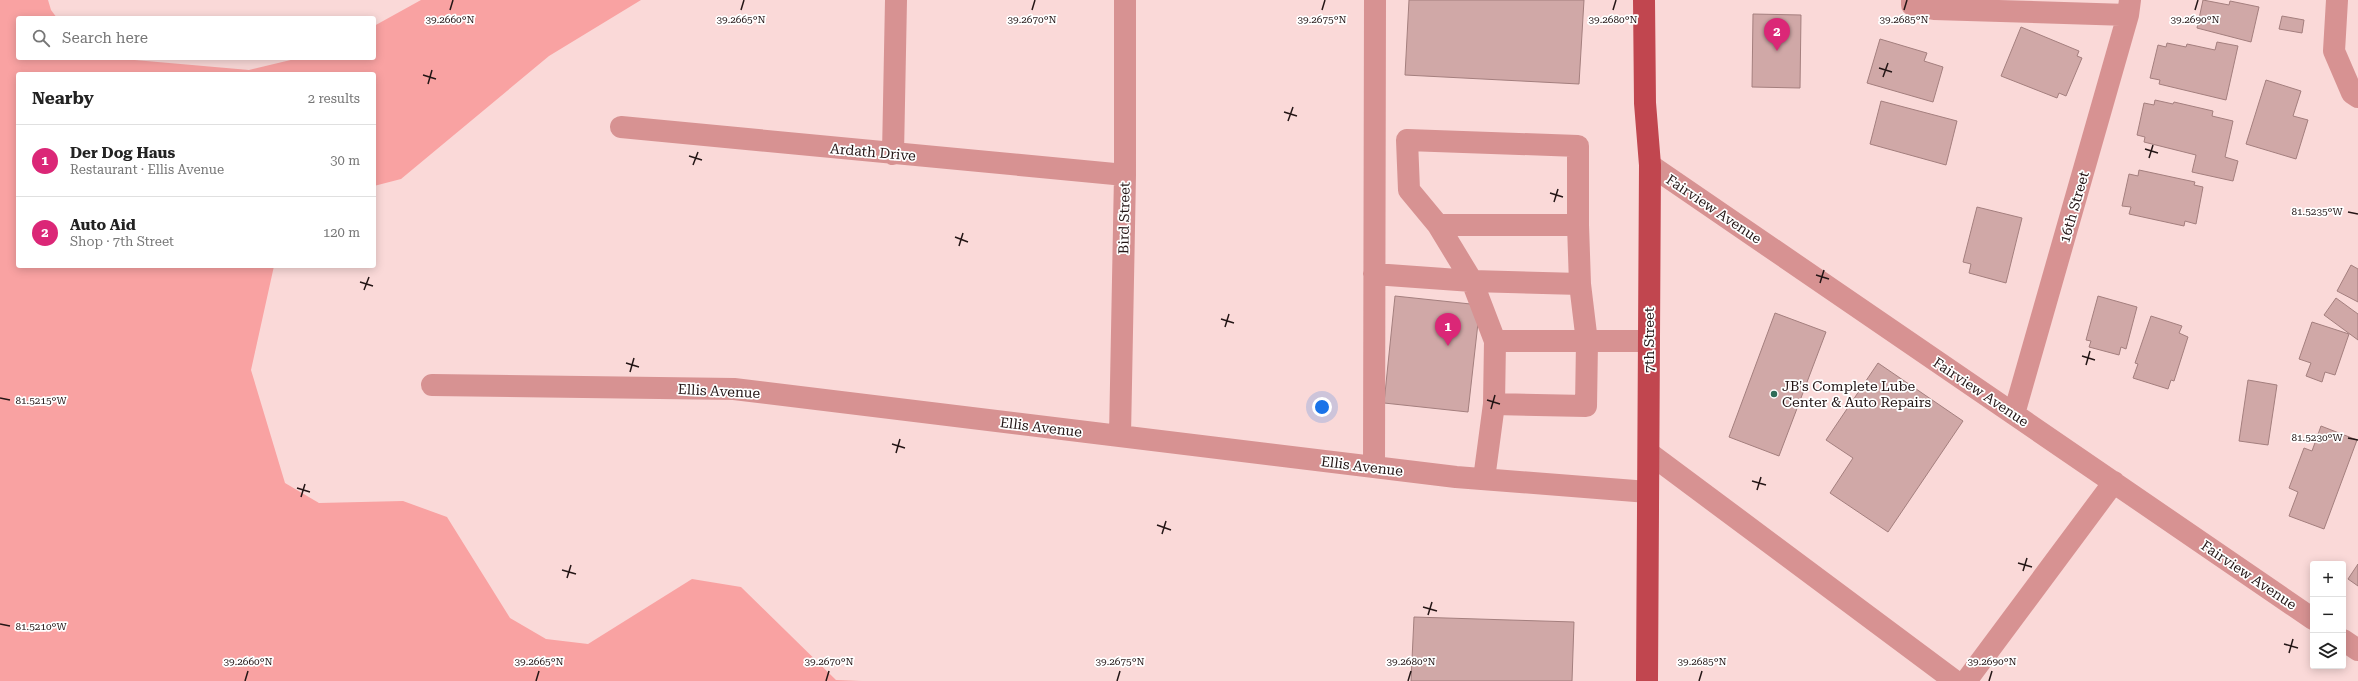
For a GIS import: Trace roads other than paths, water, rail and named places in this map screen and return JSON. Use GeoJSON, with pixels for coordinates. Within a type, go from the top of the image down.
{"type":"FeatureCollection","features":[{"type":"Feature","properties":{"kind":"main road","name":"7th Street"},"geometry":{"type":"LineString","coordinates":[[1644,0],[1645,103],[1650,165],[1647,681]]}},
{"type":"Feature","properties":{"kind":"street"},"geometry":{"type":"LineString","coordinates":[[894,154],[896,0]]}},
{"type":"Feature","properties":{"kind":"street","name":"Bird Street"},"geometry":{"type":"LineString","coordinates":[[1120,436],[1125,176],[1125,0]]}},
{"type":"Feature","properties":{"kind":"street"},"geometry":{"type":"LineString","coordinates":[[1374,467],[1375,0]]}},
{"type":"Feature","properties":{"kind":"street"},"geometry":{"type":"LineString","coordinates":[[1912,0],[1912,5],[1934,9],[2129,8]]}},
{"type":"Feature","properties":{"kind":"street"},"geometry":{"type":"LineString","coordinates":[[2337,0],[2334,51],[2355,95]]}},
{"type":"Feature","properties":{"kind":"street","name":"16th Street"},"geometry":{"type":"LineString","coordinates":[[2014,414],[2129,8]]}},
{"type":"Feature","properties":{"kind":"street","name":"Ardath Drive"},"geometry":{"type":"LineString","coordinates":[[621,127],[1125,176]]}},
{"type":"Feature","properties":{"kind":"street"},"geometry":{"type":"LineString","coordinates":[[1484,479],[1494,404],[1495,341],[1472,281],[1438,225],[1409,190],[1407,140],[1578,146],[1580,284],[1587,342],[1586,406],[1494,404]]}},
{"type":"Feature","properties":{"kind":"street","name":"Fairview Avenue"},"geometry":{"type":"LineString","coordinates":[[1650,165],[2310,617]]}},
{"type":"Feature","properties":{"kind":"street"},"geometry":{"type":"LineString","coordinates":[[1438,225],[1578,225]]}},
{"type":"Feature","properties":{"kind":"street"},"geometry":{"type":"LineString","coordinates":[[1374,274],[1472,281],[1580,284]]}},
{"type":"Feature","properties":{"kind":"street"},"geometry":{"type":"LineString","coordinates":[[1495,341],[1649,341]]}},
{"type":"Feature","properties":{"kind":"street","name":"Ellis Avenue"},"geometry":{"type":"LineString","coordinates":[[432,385],[734,389],[1374,467],[1484,479],[1648,492]]}},
{"type":"Feature","properties":{"kind":"street"},"geometry":{"type":"LineString","coordinates":[[1649,453],[1954,681]]}},
{"type":"Feature","properties":{"kind":"street"},"geometry":{"type":"LineString","coordinates":[[1966,681],[2114,482]]}},
{"type":"Feature","properties":{"kind":"street"},"geometry":{"type":"LineString","coordinates":[[2346,642],[2358,650]]}},
{"type":"Feature","properties":{"kind":"place","name":"Auto Aid"},"geometry":{"type":"Point","coordinates":[1777,51]}},
{"type":"Feature","properties":{"kind":"place","name":"Der Dog Haus"},"geometry":{"type":"Point","coordinates":[1448,346]}},
{"type":"Feature","properties":{"kind":"place","name":"JB's Complete Lube Center & Auto Repairs"},"geometry":{"type":"Point","coordinates":[1774,394]}}]}
